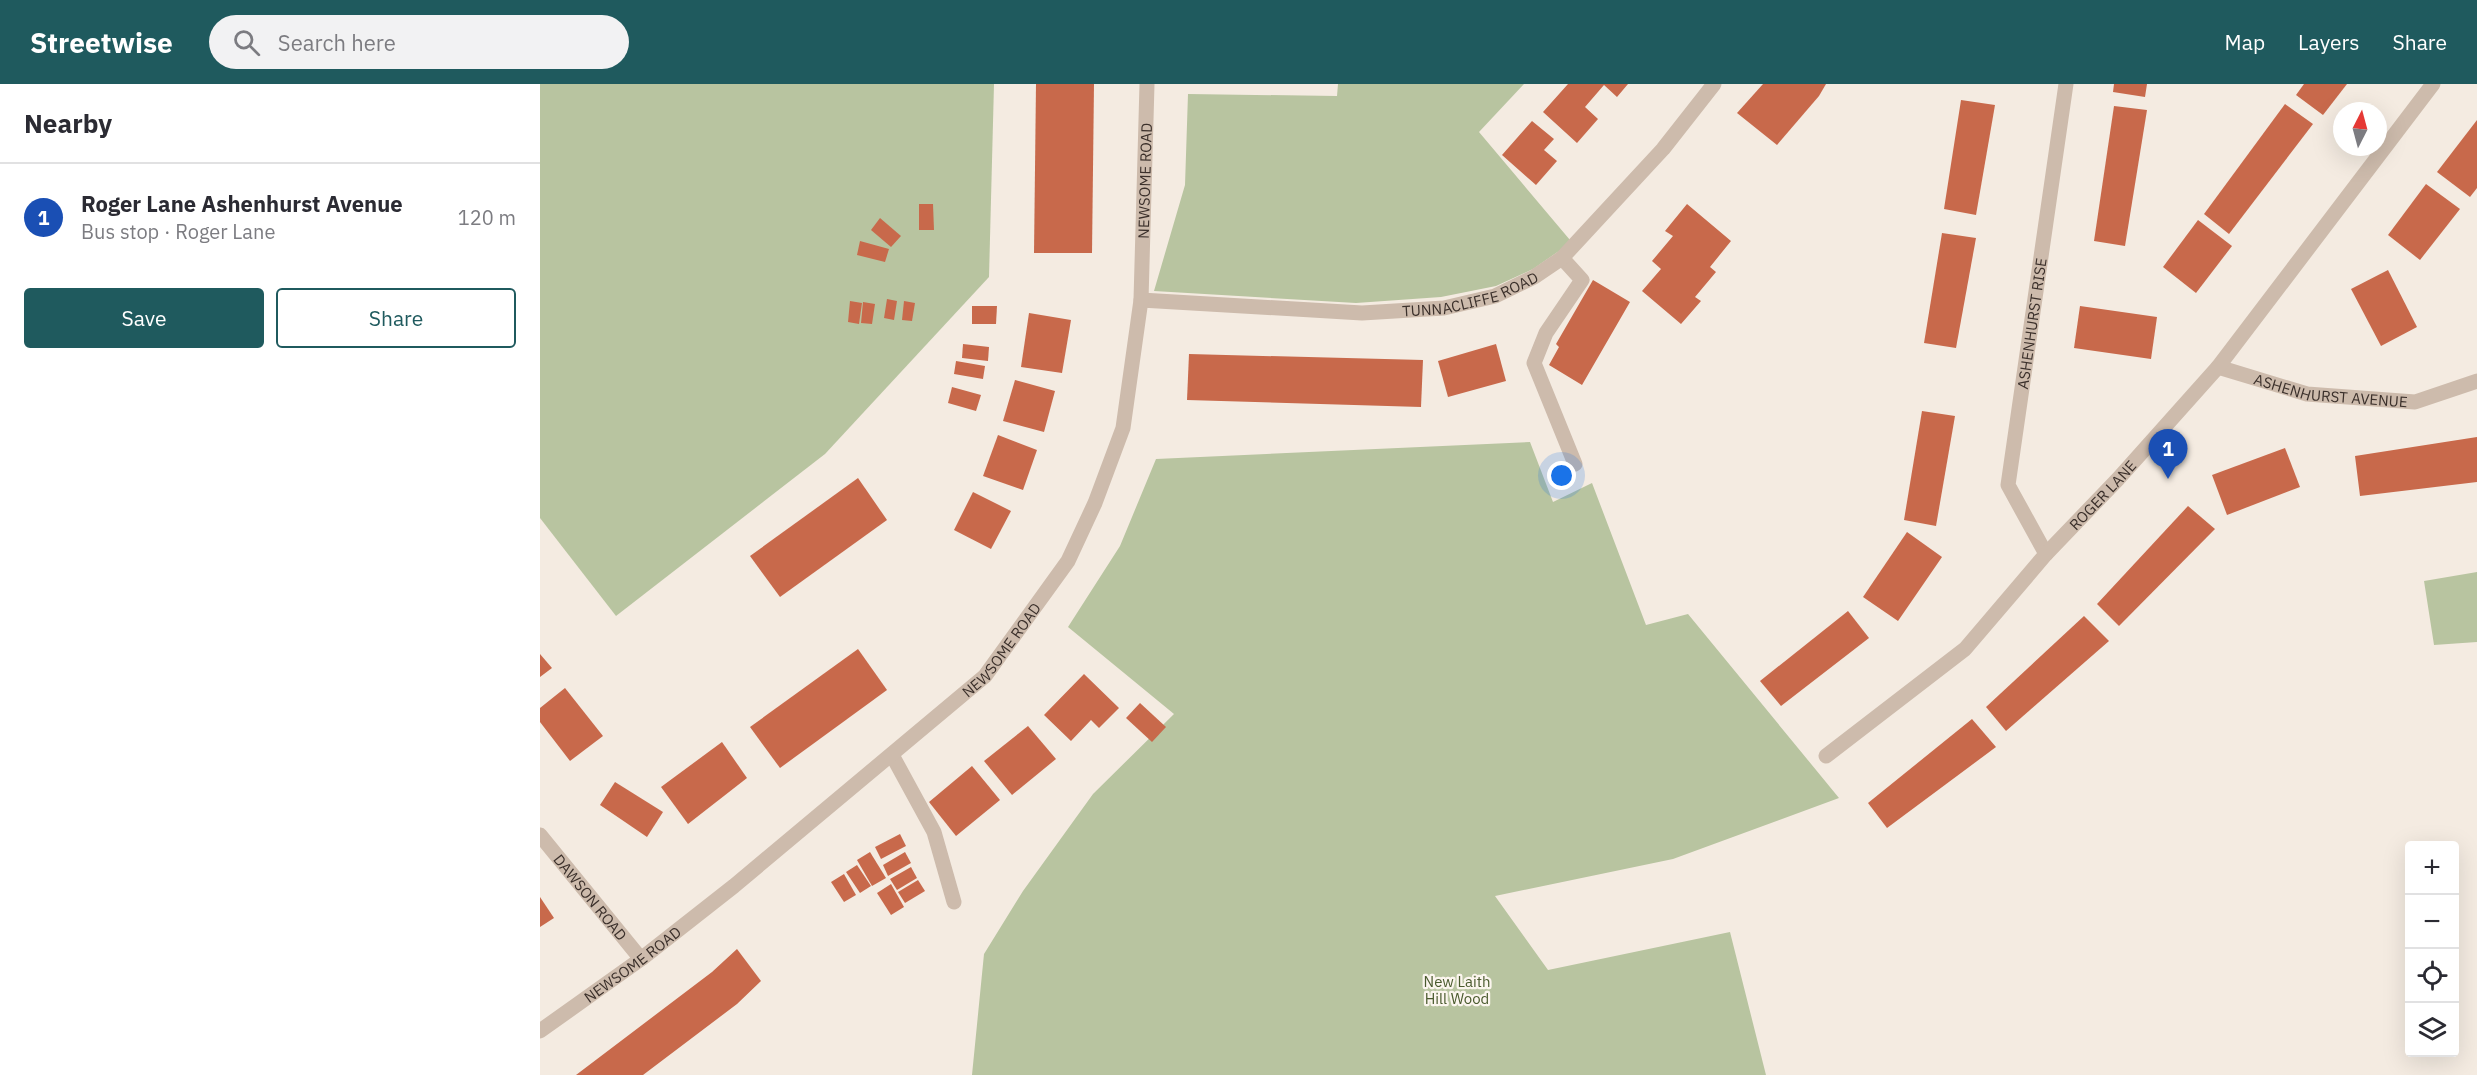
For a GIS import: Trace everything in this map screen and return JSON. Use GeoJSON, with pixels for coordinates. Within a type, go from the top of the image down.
{"type":"FeatureCollection","features":[{"type":"Feature","properties":{"kind":"street","name":"NEWSOME ROAD"},"geometry":{"type":"LineString","coordinates":[[540,1031],[641,959],[734,886],[985,676],[1068,561],[1095,503],[1123,428],[1141,300],[1147,84]]}},
{"type":"Feature","properties":{"kind":"street","name":"TUNNACLIFFE ROAD"},"geometry":{"type":"LineString","coordinates":[[1141,300],[1362,313],[1444,308],[1494,296],[1534,277],[1562,258],[1663,149],[1714,84]]}},
{"type":"Feature","properties":{"kind":"street","name":"ASHENHURST RISE"},"geometry":{"type":"LineString","coordinates":[[2046,554],[2008,485],[2066,84]]}},
{"type":"Feature","properties":{"kind":"street","name":"ROGER LANE"},"geometry":{"type":"LineString","coordinates":[[1826,756],[1965,649],[2046,554],[2118,479],[2218,367],[2433,84]]}},
{"type":"Feature","properties":{"kind":"street"},"geometry":{"type":"LineString","coordinates":[[1562,258],[1582,280],[1546,333],[1534,363],[1575,464]]}},
{"type":"Feature","properties":{"kind":"street","name":"ASHENHURST AVENUE"},"geometry":{"type":"LineString","coordinates":[[2218,367],[2307,394],[2415,402],[2477,381]]}},
{"type":"Feature","properties":{"kind":"street"},"geometry":{"type":"LineString","coordinates":[[892,754],[934,832],[954,902]]}},
{"type":"Feature","properties":{"kind":"street","name":"DAWSON ROAD"},"geometry":{"type":"LineString","coordinates":[[540,835],[641,959]]}},
{"type":"Feature","properties":{"kind":"green space"},"geometry":{"type":"Polygon","coordinates":[[[540,84],[994,84],[989,277],[825,454],[616,616],[540,518],[540,84]]]}},
{"type":"Feature","properties":{"kind":"green space"},"geometry":{"type":"Polygon","coordinates":[[[1338,84],[1524,84],[1479,132],[1570,240],[1559,251],[1533,269],[1496,286],[1441,297],[1356,303],[1154,291],[1185,185],[1188,94],[1337,96],[1338,84]]]}},
{"type":"Feature","properties":{"kind":"green space","name":"New Laith Hill Wood"},"geometry":{"type":"Polygon","coordinates":[[[1530,442],[1553,502],[1592,483],[1646,625],[1688,614],[1839,798],[1673,859],[1495,896],[1548,970],[1730,932],[1766,1075],[972,1075],[984,954],[1023,891],[1093,794],[1174,714],[1068,627],[1120,546],[1156,459],[1530,442]]]}},
{"type":"Feature","properties":{"kind":"green space"},"geometry":{"type":"Polygon","coordinates":[[[2477,572],[2477,642],[2434,645],[2424,581],[2477,572]]]}},
{"type":"Feature","properties":{"kind":"building"},"geometry":{"type":"Polygon","coordinates":[[[1036,84],[1094,84],[1092,253],[1034,253],[1036,84]]]}},
{"type":"Feature","properties":{"kind":"building"},"geometry":{"type":"Polygon","coordinates":[[[1568,84],[1628,84],[1617,97],[1604,85],[1585,107],[1598,119],[1577,143],[1543,112],[1568,84]]]}},
{"type":"Feature","properties":{"kind":"building"},"geometry":{"type":"Polygon","coordinates":[[[1763,84],[1826,84],[1819,96],[1777,145],[1737,113],[1763,84]]]}},
{"type":"Feature","properties":{"kind":"building"},"geometry":{"type":"Polygon","coordinates":[[[2114,84],[2147,84],[2145,97],[2113,92],[2114,84]]]}},
{"type":"Feature","properties":{"kind":"building"},"geometry":{"type":"Polygon","coordinates":[[[2304,84],[2347,84],[2323,115],[2296,95],[2304,84]]]}},
{"type":"Feature","properties":{"kind":"building"},"geometry":{"type":"Polygon","coordinates":[[[1961,100],[1995,105],[1976,215],[1944,209],[1961,100]]]}},
{"type":"Feature","properties":{"kind":"building"},"geometry":{"type":"Polygon","coordinates":[[[2285,104],[2313,124],[2229,234],[2204,214],[2285,104]]]}},
{"type":"Feature","properties":{"kind":"building"},"geometry":{"type":"Polygon","coordinates":[[[2114,106],[2147,110],[2125,246],[2094,241],[2114,106]]]}},
{"type":"Feature","properties":{"kind":"building"},"geometry":{"type":"Polygon","coordinates":[[[2477,120],[2477,188],[2470,197],[2437,172],[2477,120]]]}},
{"type":"Feature","properties":{"kind":"building"},"geometry":{"type":"Polygon","coordinates":[[[1532,121],[1554,139],[1544,150],[1557,161],[1536,185],[1502,155],[1532,121]]]}},
{"type":"Feature","properties":{"kind":"building"},"geometry":{"type":"Polygon","coordinates":[[[2426,184],[2460,209],[2420,260],[2388,235],[2426,184]]]}},
{"type":"Feature","properties":{"kind":"building"},"geometry":{"type":"Polygon","coordinates":[[[919,204],[933,204],[934,230],[919,230],[919,204]]]}},
{"type":"Feature","properties":{"kind":"building"},"geometry":{"type":"Polygon","coordinates":[[[1687,204],[1731,241],[1710,267],[1716,272],[1695,297],[1701,301],[1681,324],[1642,291],[1661,269],[1652,261],[1673,236],[1665,231],[1687,204]]]}},
{"type":"Feature","properties":{"kind":"building"},"geometry":{"type":"Polygon","coordinates":[[[880,218],[901,236],[891,247],[871,230],[880,218]]]}},
{"type":"Feature","properties":{"kind":"building"},"geometry":{"type":"Polygon","coordinates":[[[2198,220],[2232,246],[2196,293],[2163,267],[2198,220]]]}},
{"type":"Feature","properties":{"kind":"building"},"geometry":{"type":"Polygon","coordinates":[[[1942,233],[1976,238],[1956,348],[1924,343],[1942,233]]]}},
{"type":"Feature","properties":{"kind":"building"},"geometry":{"type":"Polygon","coordinates":[[[860,241],[889,249],[885,262],[857,255],[860,241]]]}},
{"type":"Feature","properties":{"kind":"building"},"geometry":{"type":"Polygon","coordinates":[[[2388,270],[2417,327],[2381,346],[2351,289],[2388,270]]]}},
{"type":"Feature","properties":{"kind":"building"},"geometry":{"type":"Polygon","coordinates":[[[1593,280],[1630,302],[1582,385],[1549,365],[1559,347],[1556,344],[1593,280]]]}},
{"type":"Feature","properties":{"kind":"building"},"geometry":{"type":"Polygon","coordinates":[[[887,299],[897,301],[894,320],[884,318],[887,299]]]}},
{"type":"Feature","properties":{"kind":"building"},"geometry":{"type":"Polygon","coordinates":[[[850,301],[862,303],[859,324],[848,322],[850,301]]]}},
{"type":"Feature","properties":{"kind":"building"},"geometry":{"type":"Polygon","coordinates":[[[904,301],[915,303],[912,321],[902,320],[904,301]]]}},
{"type":"Feature","properties":{"kind":"building"},"geometry":{"type":"Polygon","coordinates":[[[863,302],[875,304],[872,324],[861,323],[863,302]]]}},
{"type":"Feature","properties":{"kind":"building"},"geometry":{"type":"Polygon","coordinates":[[[972,306],[997,306],[996,324],[972,324],[972,306]]]}},
{"type":"Feature","properties":{"kind":"building"},"geometry":{"type":"Polygon","coordinates":[[[2080,306],[2157,317],[2151,359],[2074,348],[2080,306]]]}},
{"type":"Feature","properties":{"kind":"building"},"geometry":{"type":"Polygon","coordinates":[[[1029,313],[1071,320],[1062,373],[1021,367],[1029,313]]]}},
{"type":"Feature","properties":{"kind":"building"},"geometry":{"type":"Polygon","coordinates":[[[963,344],[989,347],[988,361],[962,358],[963,344]]]}},
{"type":"Feature","properties":{"kind":"building"},"geometry":{"type":"Polygon","coordinates":[[[1496,344],[1506,381],[1448,397],[1438,361],[1496,344]]]}},
{"type":"Feature","properties":{"kind":"building"},"geometry":{"type":"Polygon","coordinates":[[[1189,354],[1423,360],[1421,407],[1187,400],[1189,354]]]}},
{"type":"Feature","properties":{"kind":"building"},"geometry":{"type":"Polygon","coordinates":[[[956,361],[985,366],[983,379],[954,374],[956,361]]]}},
{"type":"Feature","properties":{"kind":"building"},"geometry":{"type":"Polygon","coordinates":[[[1015,380],[1055,391],[1044,432],[1003,421],[1015,380]]]}},
{"type":"Feature","properties":{"kind":"building"},"geometry":{"type":"Polygon","coordinates":[[[952,387],[981,395],[976,411],[948,403],[952,387]]]}},
{"type":"Feature","properties":{"kind":"building"},"geometry":{"type":"Polygon","coordinates":[[[1922,411],[1955,416],[1936,526],[1904,520],[1922,411]]]}},
{"type":"Feature","properties":{"kind":"building"},"geometry":{"type":"Polygon","coordinates":[[[998,435],[1037,450],[1023,490],[983,476],[998,435]]]}},
{"type":"Feature","properties":{"kind":"building"},"geometry":{"type":"Polygon","coordinates":[[[2477,437],[2477,482],[2360,496],[2355,456],[2477,437]]]}},
{"type":"Feature","properties":{"kind":"building"},"geometry":{"type":"Polygon","coordinates":[[[2285,448],[2300,487],[2227,515],[2212,475],[2285,448]]]}},
{"type":"Feature","properties":{"kind":"building"},"geometry":{"type":"Polygon","coordinates":[[[858,478],[887,520],[780,597],[750,556],[858,478]]]}},
{"type":"Feature","properties":{"kind":"building"},"geometry":{"type":"Polygon","coordinates":[[[973,492],[1011,511],[991,549],[954,530],[973,492]]]}},
{"type":"Feature","properties":{"kind":"building"},"geometry":{"type":"Polygon","coordinates":[[[2188,506],[2215,529],[2119,626],[2097,604],[2188,506]]]}},
{"type":"Feature","properties":{"kind":"building"},"geometry":{"type":"Polygon","coordinates":[[[1907,532],[1942,557],[1898,621],[1863,597],[1907,532]]]}},
{"type":"Feature","properties":{"kind":"building"},"geometry":{"type":"Polygon","coordinates":[[[1848,611],[1869,638],[1781,706],[1760,681],[1848,611]]]}},
{"type":"Feature","properties":{"kind":"building"},"geometry":{"type":"Polygon","coordinates":[[[2084,616],[2109,641],[2006,731],[1986,707],[2084,616]]]}},
{"type":"Feature","properties":{"kind":"building"},"geometry":{"type":"Polygon","coordinates":[[[858,649],[887,690],[780,768],[750,727],[858,649]]]}},
{"type":"Feature","properties":{"kind":"building"},"geometry":{"type":"Polygon","coordinates":[[[540,654],[552,668],[540,677],[540,654]]]}},
{"type":"Feature","properties":{"kind":"building"},"geometry":{"type":"Polygon","coordinates":[[[1084,674],[1119,708],[1099,728],[1091,720],[1071,741],[1044,715],[1084,674]]]}},
{"type":"Feature","properties":{"kind":"building"},"geometry":{"type":"Polygon","coordinates":[[[565,688],[603,736],[570,761],[540,722],[540,708],[565,688]]]}},
{"type":"Feature","properties":{"kind":"building"},"geometry":{"type":"Polygon","coordinates":[[[1140,703],[1166,727],[1152,742],[1126,718],[1140,703]]]}},
{"type":"Feature","properties":{"kind":"building"},"geometry":{"type":"Polygon","coordinates":[[[1972,719],[1996,747],[1887,828],[1868,803],[1972,719]]]}},
{"type":"Feature","properties":{"kind":"building"},"geometry":{"type":"Polygon","coordinates":[[[1028,726],[1056,759],[1012,795],[984,761],[1028,726]]]}},
{"type":"Feature","properties":{"kind":"building"},"geometry":{"type":"Polygon","coordinates":[[[722,742],[747,778],[688,824],[661,787],[722,742]]]}},
{"type":"Feature","properties":{"kind":"building"},"geometry":{"type":"Polygon","coordinates":[[[972,766],[1000,800],[956,836],[929,802],[972,766]]]}},
{"type":"Feature","properties":{"kind":"building"},"geometry":{"type":"Polygon","coordinates":[[[615,782],[663,812],[647,837],[600,805],[615,782]]]}},
{"type":"Feature","properties":{"kind":"building"},"geometry":{"type":"Polygon","coordinates":[[[900,834],[906,846],[881,859],[875,847],[900,834]]]}},
{"type":"Feature","properties":{"kind":"building"},"geometry":{"type":"Polygon","coordinates":[[[870,852],[886,878],[872,886],[857,860],[870,852]]]}},
{"type":"Feature","properties":{"kind":"building"},"geometry":{"type":"Polygon","coordinates":[[[905,852],[911,863],[888,876],[883,865],[905,852]]]}},
{"type":"Feature","properties":{"kind":"building"},"geometry":{"type":"Polygon","coordinates":[[[857,865],[871,886],[860,893],[846,872],[857,865]]]}},
{"type":"Feature","properties":{"kind":"building"},"geometry":{"type":"Polygon","coordinates":[[[911,867],[917,878],[897,890],[890,879],[911,867]]]}},
{"type":"Feature","properties":{"kind":"building"},"geometry":{"type":"Polygon","coordinates":[[[844,874],[856,895],[844,902],[831,882],[844,874]]]}},
{"type":"Feature","properties":{"kind":"building"},"geometry":{"type":"Polygon","coordinates":[[[918,880],[925,891],[905,903],[898,892],[918,880]]]}},
{"type":"Feature","properties":{"kind":"building"},"geometry":{"type":"Polygon","coordinates":[[[891,884],[904,907],[891,915],[877,893],[891,884]]]}},
{"type":"Feature","properties":{"kind":"building"},"geometry":{"type":"Polygon","coordinates":[[[540,897],[554,918],[540,927],[540,897]]]}},
{"type":"Feature","properties":{"kind":"building"},"geometry":{"type":"Polygon","coordinates":[[[737,949],[761,981],[737,1004],[643,1075],[576,1075],[712,972],[737,949]]]}},
{"type":"Feature","properties":{"kind":"place","name":"Roger Lane Ashenhurst Avenue"},"geometry":{"type":"Point","coordinates":[2168,479]}}]}
